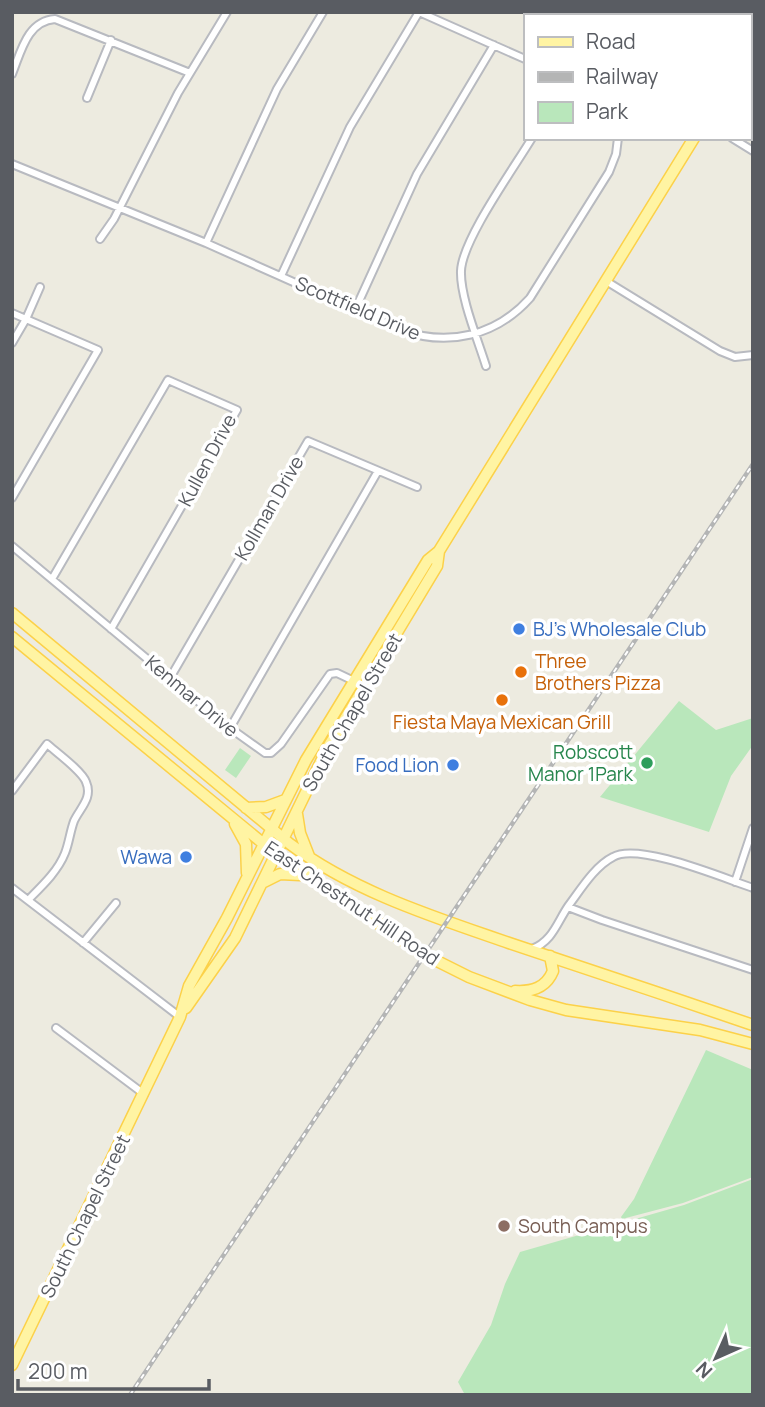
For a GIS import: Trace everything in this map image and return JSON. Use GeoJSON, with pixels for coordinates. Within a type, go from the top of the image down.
{"type":"FeatureCollection","features":[{"type":"Feature","properties":{"kind":"main road","name":"South Chapel Street"},"geometry":{"type":"LineString","coordinates":[[12,1364],[144,1094],[180,1017],[189,986],[285,800],[353,680],[428,560],[439,551],[693,140]]}},
{"type":"Feature","properties":{"kind":"main road","name":"South Chapel Street"},"geometry":{"type":"LineString","coordinates":[[180,1017],[235,938],[328,747],[437,566],[439,551]]}},
{"type":"Feature","properties":{"kind":"main road","name":"East Chestnut Hill Road"},"geometry":{"type":"LineString","coordinates":[[12,613],[246,808],[309,857],[386,897],[530,950],[753,1025]]}},
{"type":"Feature","properties":{"kind":"main road","name":"East Chestnut Hill Road"},"geometry":{"type":"LineString","coordinates":[[12,637],[263,844],[425,955],[500,990],[566,1010],[700,1030],[753,1044]]}},
{"type":"Feature","properties":{"kind":"main road"},"geometry":{"type":"LineString","coordinates":[[246,808],[266,807],[285,800]]}},
{"type":"Feature","properties":{"kind":"main road"},"geometry":{"type":"LineString","coordinates":[[297,810],[300,834],[309,857]]}},
{"type":"Feature","properties":{"kind":"main road"},"geometry":{"type":"LineString","coordinates":[[231,817],[246,844],[247,876]]}},
{"type":"Feature","properties":{"kind":"main road"},"geometry":{"type":"LineString","coordinates":[[261,884],[285,873],[306,876]]}},
{"type":"Feature","properties":{"kind":"main road"},"geometry":{"type":"LineString","coordinates":[[500,990],[525,992],[536,990],[545,984],[553,971],[550,956]]}},
{"type":"Feature","properties":{"kind":"street"},"geometry":{"type":"LineString","coordinates":[[100,239],[110,226],[160,125],[227,12]]}},
{"type":"Feature","properties":{"kind":"street"},"geometry":{"type":"LineString","coordinates":[[206,243],[277,89],[323,12]]}},
{"type":"Feature","properties":{"kind":"street"},"geometry":{"type":"LineString","coordinates":[[281,276],[350,127],[419,12],[524,59]]}},
{"type":"Feature","properties":{"kind":"street"},"geometry":{"type":"LineString","coordinates":[[12,74],[35,26],[45,21],[61,20],[190,73]]}},
{"type":"Feature","properties":{"kind":"street"},"geometry":{"type":"LineString","coordinates":[[87,98],[111,40]]}},
{"type":"Feature","properties":{"kind":"street"},"geometry":{"type":"LineString","coordinates":[[355,310],[422,165],[494,45]]}},
{"type":"Feature","properties":{"kind":"street"},"geometry":{"type":"LineString","coordinates":[[486,366],[461,281],[464,256],[472,236],[531,140]]}},
{"type":"Feature","properties":{"kind":"street","name":"Scottfield Drive"},"geometry":{"type":"LineString","coordinates":[[12,164],[206,243],[401,330],[422,337],[451,339],[476,334],[510,317],[536,291],[609,172],[618,140]]}},
{"type":"Feature","properties":{"kind":"street"},"geometry":{"type":"LineString","coordinates":[[735,140],[753,151]]}},
{"type":"Feature","properties":{"kind":"street"},"geometry":{"type":"LineString","coordinates":[[606,281],[720,351],[735,357],[753,355]]}},
{"type":"Feature","properties":{"kind":"street"},"geometry":{"type":"LineString","coordinates":[[12,343],[40,287]]}},
{"type":"Feature","properties":{"kind":"street"},"geometry":{"type":"LineString","coordinates":[[12,313],[98,350],[12,498]]}},
{"type":"Feature","properties":{"kind":"street","name":"Kullen Drive"},"geometry":{"type":"LineString","coordinates":[[52,579],[168,380],[237,410],[111,629]]}},
{"type":"Feature","properties":{"kind":"street","name":"Kollman Drive"},"geometry":{"type":"LineString","coordinates":[[170,678],[308,441],[416,487]]}},
{"type":"Feature","properties":{"kind":"street"},"geometry":{"type":"LineString","coordinates":[[230,728],[378,471]]}},
{"type":"Feature","properties":{"kind":"street","name":"Kenmar Drive"},"geometry":{"type":"LineString","coordinates":[[12,546],[258,750],[271,753],[281,744],[330,674],[338,673],[353,680]]}},
{"type":"Feature","properties":{"kind":"street"},"geometry":{"type":"LineString","coordinates":[[353,680],[364,686]]}},
{"type":"Feature","properties":{"kind":"street"},"geometry":{"type":"LineString","coordinates":[[12,791],[47,744],[86,779],[88,793],[84,807],[71,828],[64,857],[47,881],[28,900]]}},
{"type":"Feature","properties":{"kind":"street"},"geometry":{"type":"LineString","coordinates":[[735,882],[753,828]]}},
{"type":"Feature","properties":{"kind":"street"},"geometry":{"type":"LineString","coordinates":[[530,950],[549,939],[568,906],[603,864],[625,852],[653,855],[753,888]]}},
{"type":"Feature","properties":{"kind":"street"},"geometry":{"type":"LineString","coordinates":[[12,888],[180,1017]]}},
{"type":"Feature","properties":{"kind":"street"},"geometry":{"type":"LineString","coordinates":[[83,943],[116,903]]}},
{"type":"Feature","properties":{"kind":"street"},"geometry":{"type":"LineString","coordinates":[[568,906],[602,920],[753,970]]}},
{"type":"Feature","properties":{"kind":"street"},"geometry":{"type":"LineString","coordinates":[[549,939],[550,956]]}},
{"type":"Feature","properties":{"kind":"street"},"geometry":{"type":"LineString","coordinates":[[56,1027],[144,1094]]}},
{"type":"Feature","properties":{"kind":"green space"},"geometry":{"type":"Polygon","coordinates":[[[679,701],[716,730],[753,718],[753,745],[731,776],[709,832],[600,797],[679,701]]]}},
{"type":"Feature","properties":{"kind":"green space"},"geometry":{"type":"Polygon","coordinates":[[[240,748],[251,756],[236,778],[225,770],[240,748]]]}},
{"type":"Feature","properties":{"kind":"green space"},"geometry":{"type":"Polygon","coordinates":[[[706,1050],[753,1070],[753,1177],[683,1203],[622,1219],[634,1199],[706,1050]]]}},
{"type":"Feature","properties":{"kind":"green space"},"geometry":{"type":"Polygon","coordinates":[[[753,1179],[753,1395],[465,1395],[458,1382],[491,1325],[505,1284],[520,1252],[684,1205],[753,1179]]]}},
{"type":"Feature","properties":{"kind":"railway"},"geometry":{"type":"LineString","coordinates":[[130,1395],[753,464]]}},
{"type":"Feature","properties":{"kind":"place","name":"BJ's Wholesale Club"},"geometry":{"type":"Point","coordinates":[519,629]}},
{"type":"Feature","properties":{"kind":"place","name":"Three Brothers Pizza"},"geometry":{"type":"Point","coordinates":[521,672]}},
{"type":"Feature","properties":{"kind":"place","name":"Fiesta Maya Mexican Grill"},"geometry":{"type":"Point","coordinates":[502,700]}},
{"type":"Feature","properties":{"kind":"place","name":"Robscott Manor 1Park"},"geometry":{"type":"Point","coordinates":[647,763]}},
{"type":"Feature","properties":{"kind":"place","name":"Food Lion"},"geometry":{"type":"Point","coordinates":[453,765]}},
{"type":"Feature","properties":{"kind":"place","name":"Wawa"},"geometry":{"type":"Point","coordinates":[186,857]}},
{"type":"Feature","properties":{"kind":"place","name":"South Campus"},"geometry":{"type":"Point","coordinates":[504,1226]}}]}
